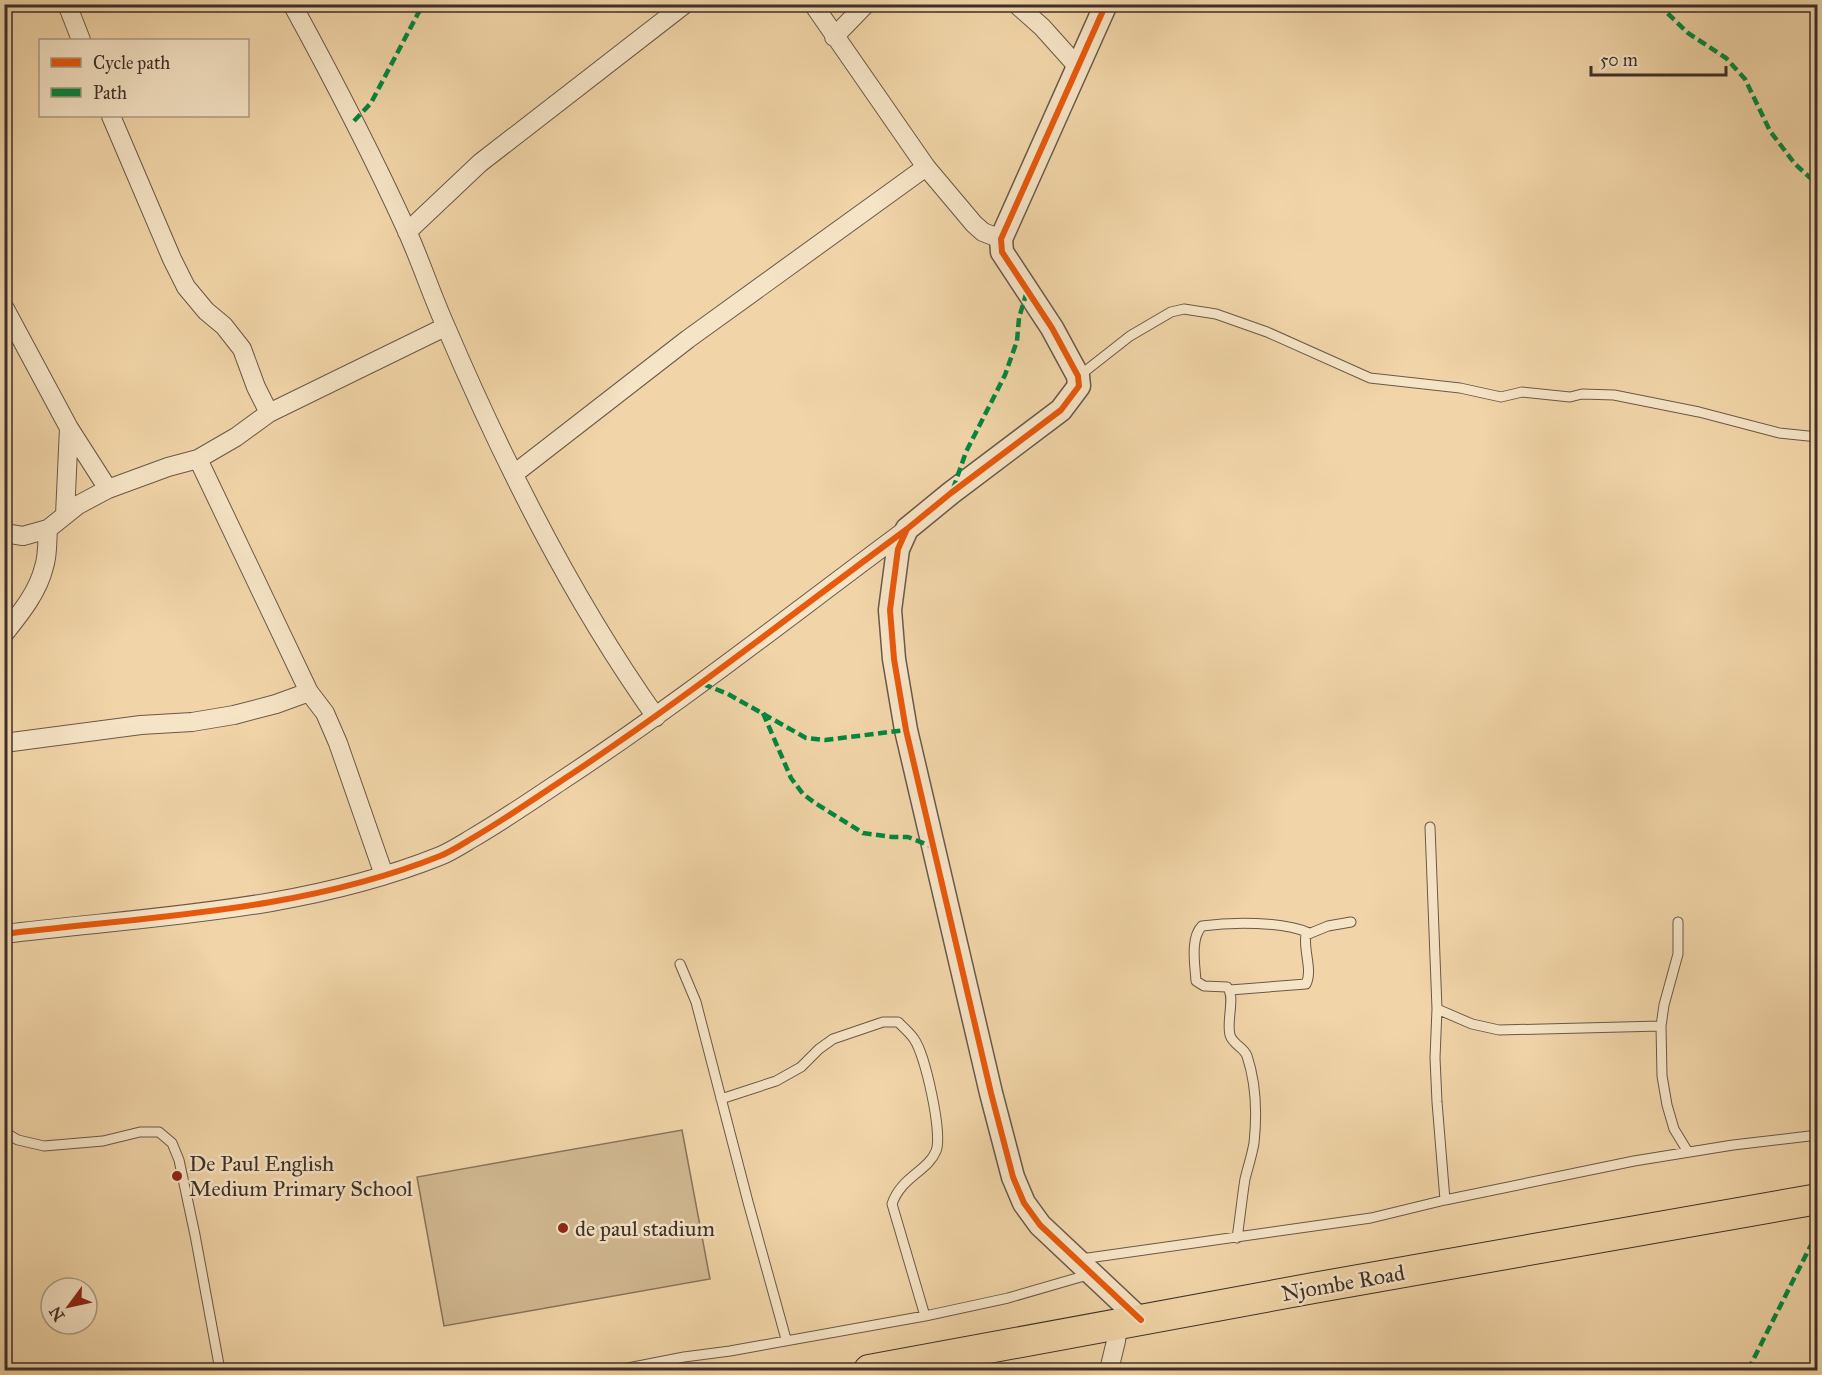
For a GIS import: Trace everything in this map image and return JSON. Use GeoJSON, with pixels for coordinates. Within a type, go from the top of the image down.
{"type":"FeatureCollection","features":[{"type":"Feature","properties":{"kind":"highway","name":"Njombe Road"},"geometry":{"type":"LineString","coordinates":[[869,1371],[1129,1322],[1818,1199]]}},
{"type":"Feature","properties":{"kind":"street"},"geometry":{"type":"LineString","coordinates":[[67,4],[81,39]]}},
{"type":"Feature","properties":{"kind":"street"},"geometry":{"type":"LineString","coordinates":[[292,4],[344,100],[407,232],[445,327],[514,474],[604,641],[656,717]]}},
{"type":"Feature","properties":{"kind":"street"},"geometry":{"type":"LineString","coordinates":[[407,232],[480,163],[685,4]]}},
{"type":"Feature","properties":{"kind":"street"},"geometry":{"type":"LineString","coordinates":[[813,4],[926,167],[974,224],[983,232],[1001,239]]}},
{"type":"Feature","properties":{"kind":"street"},"geometry":{"type":"LineString","coordinates":[[834,37],[866,4]]}},
{"type":"Feature","properties":{"kind":"street"},"geometry":{"type":"LineString","coordinates":[[1016,4],[1042,27],[1077,66]]}},
{"type":"Feature","properties":{"kind":"street"},"geometry":{"type":"LineString","coordinates":[[4,934],[190,915],[263,905],[384,875],[442,856],[497,824],[656,717],[907,529],[1061,410],[1079,386],[1078,376],[1052,328],[1002,252],[1001,239],[1106,4]]}},
{"type":"Feature","properties":{"kind":"street"},"geometry":{"type":"LineString","coordinates":[[111,117],[186,287],[196,300],[224,326],[242,349],[256,387],[269,413]]}},
{"type":"Feature","properties":{"kind":"street"},"geometry":{"type":"LineString","coordinates":[[514,474],[688,339],[926,167]]}},
{"type":"Feature","properties":{"kind":"street"},"geometry":{"type":"LineString","coordinates":[[4,307],[69,428],[108,489]]}},
{"type":"Feature","properties":{"kind":"street"},"geometry":{"type":"LineString","coordinates":[[4,533],[23,536],[48,529],[78,505],[108,489],[168,467],[198,459],[236,437],[269,413],[445,327]]}},
{"type":"Feature","properties":{"kind":"street"},"geometry":{"type":"LineString","coordinates":[[65,515],[69,428]]}},
{"type":"Feature","properties":{"kind":"street"},"geometry":{"type":"LineString","coordinates":[[198,459],[309,692],[325,713],[384,875]]}},
{"type":"Feature","properties":{"kind":"street"},"geometry":{"type":"LineString","coordinates":[[4,634],[19,616],[45,567],[48,529]]}},
{"type":"Feature","properties":{"kind":"street"},"geometry":{"type":"LineString","coordinates":[[907,529],[898,549],[890,610],[894,658],[919,789],[991,1093],[1013,1178],[1024,1203],[1040,1225],[1085,1267],[1129,1322],[1116,1341],[1109,1371]]}},
{"type":"Feature","properties":{"kind":"street"},"geometry":{"type":"LineString","coordinates":[[4,742],[141,725],[192,722],[276,704],[309,692]]}},
{"type":"Feature","properties":{"kind":"lane"},"geometry":{"type":"LineString","coordinates":[[1078,376],[1130,336],[1171,312],[1184,309],[1216,314],[1267,332],[1370,378],[1460,388],[1501,397],[1522,392],[1570,397],[1582,394],[1614,395],[1699,412],[1779,433],[1818,437]]}},
{"type":"Feature","properties":{"kind":"lane"},"geometry":{"type":"LineString","coordinates":[[1430,827],[1437,1009],[1435,1058],[1445,1200]]}},
{"type":"Feature","properties":{"kind":"lane"},"geometry":{"type":"LineString","coordinates":[[1309,933],[1291,927],[1231,923],[1202,926],[1198,930],[1195,947],[1196,981],[1204,986],[1227,987],[1230,990],[1303,986],[1308,981],[1309,970],[1305,937],[1309,933],[1328,926],[1351,922]]}},
{"type":"Feature","properties":{"kind":"lane"},"geometry":{"type":"LineString","coordinates":[[1678,922],[1678,954],[1664,1005],[1661,1026],[1662,1076],[1674,1129],[1688,1152]]}},
{"type":"Feature","properties":{"kind":"lane"},"geometry":{"type":"LineString","coordinates":[[680,964],[696,1002],[786,1339]]}},
{"type":"Feature","properties":{"kind":"lane"},"geometry":{"type":"LineString","coordinates":[[1230,990],[1228,1015],[1230,1035],[1235,1044],[1246,1053],[1254,1088],[1256,1115],[1254,1144],[1245,1180],[1237,1238]]}},
{"type":"Feature","properties":{"kind":"lane"},"geometry":{"type":"LineString","coordinates":[[1437,1009],[1472,1024],[1499,1030],[1661,1026]]}},
{"type":"Feature","properties":{"kind":"lane"},"geometry":{"type":"LineString","coordinates":[[721,1100],[776,1081],[801,1067],[833,1039],[883,1022],[898,1022],[914,1039],[923,1058],[939,1134],[936,1152],[901,1187],[892,1204],[925,1316]]}},
{"type":"Feature","properties":{"kind":"lane"},"geometry":{"type":"LineString","coordinates":[[4,1132],[18,1140],[44,1146],[103,1141],[140,1132],[159,1132],[172,1143],[179,1160],[195,1235],[220,1371]]}},
{"type":"Feature","properties":{"kind":"lane"},"geometry":{"type":"LineString","coordinates":[[618,1371],[786,1339],[925,1316],[1008,1298],[1085,1267],[1237,1238],[1371,1218],[1445,1200],[1634,1161],[1818,1135]]}},
{"type":"Feature","properties":{"kind":"shaded area","name":"de paul stadium"},"geometry":{"type":"Polygon","coordinates":[[[682,1130],[710,1279],[444,1326],[417,1177],[682,1130]]]}},
{"type":"Feature","properties":{"kind":"marked path"},"geometry":{"type":"LineString","coordinates":[[354,121],[371,103],[423,4]]}},
{"type":"Feature","properties":{"kind":"marked path"},"geometry":{"type":"LineString","coordinates":[[1658,4],[1688,33],[1726,58],[1745,79],[1770,131],[1795,164],[1818,185]]}},
{"type":"Feature","properties":{"kind":"marked path"},"geometry":{"type":"LineString","coordinates":[[953,489],[966,452],[1005,375],[1017,341],[1019,318],[1027,291]]}},
{"type":"Feature","properties":{"kind":"marked path"},"geometry":{"type":"LineString","coordinates":[[703,684],[728,694],[806,738],[825,740],[906,730]]}},
{"type":"Feature","properties":{"kind":"marked path"},"geometry":{"type":"LineString","coordinates":[[763,713],[791,778],[803,794],[863,833],[908,837],[933,847]]}},
{"type":"Feature","properties":{"kind":"marked path"},"geometry":{"type":"LineString","coordinates":[[1748,1370],[1813,1241],[1818,1224]]}},
{"type":"Feature","properties":{"kind":"cycle path"},"geometry":{"type":"LineString","coordinates":[[1106,4],[1001,239],[1002,252],[1052,328],[1078,376],[1079,386],[1061,410],[907,529],[898,549],[890,610],[894,659],[906,730],[991,1093],[1013,1177],[1024,1203],[1040,1225],[1141,1320]]}},
{"type":"Feature","properties":{"kind":"cycle path"},"geometry":{"type":"LineString","coordinates":[[4,934],[170,916],[279,901],[387,875],[444,854],[516,811],[649,721],[907,529]]}},
{"type":"Feature","properties":{"kind":"place","name":"De Paul English Medium Primary School"},"geometry":{"type":"Point","coordinates":[177,1176]}},
{"type":"Feature","properties":{"kind":"place","name":"de paul stadium"},"geometry":{"type":"Point","coordinates":[563,1228]}}]}
